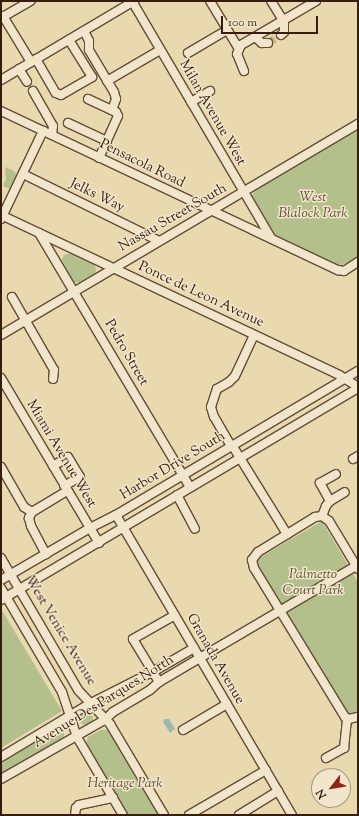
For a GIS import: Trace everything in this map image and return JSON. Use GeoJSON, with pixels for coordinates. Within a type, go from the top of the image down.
{"type":"FeatureCollection","features":[{"type":"Feature","properties":{"kind":"street"},"geometry":{"type":"LineString","coordinates":[[30,1],[2,17],[56,93],[61,95],[101,71]]}},
{"type":"Feature","properties":{"kind":"street"},"geometry":{"type":"LineString","coordinates":[[1,80],[133,1]]}},
{"type":"Feature","properties":{"kind":"street","name":"Milan Avenue West"},"geometry":{"type":"LineString","coordinates":[[133,1],[160,50],[271,238]]}},
{"type":"Feature","properties":{"kind":"street"},"geometry":{"type":"LineString","coordinates":[[210,1],[239,49]]}},
{"type":"Feature","properties":{"kind":"street"},"geometry":{"type":"LineString","coordinates":[[271,1],[283,20],[284,32],[281,35]]}},
{"type":"Feature","properties":{"kind":"street"},"geometry":{"type":"LineString","coordinates":[[244,71],[237,54],[241,45],[316,1]]}},
{"type":"Feature","properties":{"kind":"street"},"geometry":{"type":"LineString","coordinates":[[188,54],[227,30]]}},
{"type":"Feature","properties":{"kind":"street"},"geometry":{"type":"LineString","coordinates":[[84,31],[89,41],[89,50],[116,99],[112,110]]}},
{"type":"Feature","properties":{"kind":"street"},"geometry":{"type":"LineString","coordinates":[[255,37],[262,43],[268,43]]}},
{"type":"Feature","properties":{"kind":"street"},"geometry":{"type":"LineString","coordinates":[[69,40],[92,77]]}},
{"type":"Feature","properties":{"kind":"street"},"geometry":{"type":"LineString","coordinates":[[107,81],[160,50]]}},
{"type":"Feature","properties":{"kind":"street"},"geometry":{"type":"LineString","coordinates":[[20,69],[27,82]]}},
{"type":"Feature","properties":{"kind":"street"},"geometry":{"type":"LineString","coordinates":[[33,91],[53,126],[52,135]]}},
{"type":"Feature","properties":{"kind":"street"},"geometry":{"type":"LineString","coordinates":[[191,102],[210,91]]}},
{"type":"Feature","properties":{"kind":"street"},"geometry":{"type":"LineString","coordinates":[[88,99],[112,110],[118,116],[99,158]]}},
{"type":"Feature","properties":{"kind":"street","name":"Pensacola Road"},"geometry":{"type":"LineString","coordinates":[[1,111],[210,211],[340,271],[358,262]]}},
{"type":"Feature","properties":{"kind":"street"},"geometry":{"type":"LineString","coordinates":[[68,123],[107,141]]}},
{"type":"Feature","properties":{"kind":"street","name":"Nassau Street South"},"geometry":{"type":"LineString","coordinates":[[1,335],[358,124]]}},
{"type":"Feature","properties":{"kind":"street"},"geometry":{"type":"LineString","coordinates":[[2,216],[43,131]]}},
{"type":"Feature","properties":{"kind":"street","name":"Jelks Way"},"geometry":{"type":"LineString","coordinates":[[22,174],[159,241]]}},
{"type":"Feature","properties":{"kind":"street","name":"Ponce de Leon Avenue"},"geometry":{"type":"LineString","coordinates":[[2,216],[346,378],[358,387]]}},
{"type":"Feature","properties":{"kind":"street","name":"Pedro Street"},"geometry":{"type":"LineString","coordinates":[[38,232],[190,488]]}},
{"type":"Feature","properties":{"kind":"street"},"geometry":{"type":"LineString","coordinates":[[12,297],[54,370],[53,379]]}},
{"type":"Feature","properties":{"kind":"street"},"geometry":{"type":"LineString","coordinates":[[254,335],[235,376],[229,382],[217,389],[211,407],[214,417],[287,534]]}},
{"type":"Feature","properties":{"kind":"street","name":"Harbor Drive South"},"geometry":{"type":"LineString","coordinates":[[1,580],[183,476],[358,371]]}},
{"type":"Feature","properties":{"kind":"street","name":"Miami Avenue West"},"geometry":{"type":"LineString","coordinates":[[1,378],[99,543]]}},
{"type":"Feature","properties":{"kind":"street","name":"Harbor Drive South"},"geometry":{"type":"LineString","coordinates":[[4,599],[358,387]]}},
{"type":"Feature","properties":{"kind":"street"},"geometry":{"type":"LineString","coordinates":[[46,554],[31,526],[29,518],[32,512],[66,489],[80,477],[68,457],[53,466]]}},
{"type":"Feature","properties":{"kind":"street"},"geometry":{"type":"LineString","coordinates":[[1,467],[24,507],[32,512]]}},
{"type":"Feature","properties":{"kind":"street"},"geometry":{"type":"LineString","coordinates":[[330,501],[320,483],[336,474]]}},
{"type":"Feature","properties":{"kind":"street"},"geometry":{"type":"LineString","coordinates":[[326,758],[344,748],[347,718],[254,568],[252,560],[258,552],[313,519],[322,516],[330,501],[345,492]]}},
{"type":"Feature","properties":{"kind":"street"},"geometry":{"type":"LineString","coordinates":[[177,495],[195,529]]}},
{"type":"Feature","properties":{"kind":"street","name":"Granada Avenue"},"geometry":{"type":"LineString","coordinates":[[116,515],[292,815]]}},
{"type":"Feature","properties":{"kind":"street"},"geometry":{"type":"LineString","coordinates":[[322,516],[329,521],[357,568]]}},
{"type":"Feature","properties":{"kind":"street","name":"West Venice Avenue"},"geometry":{"type":"LineString","coordinates":[[1,558],[75,685],[106,719],[164,815]]}},
{"type":"Feature","properties":{"kind":"street","name":"Avenue Des Parques North"},"geometry":{"type":"LineString","coordinates":[[1,779],[106,719],[113,712],[150,690],[159,682],[281,610],[357,568]]}},
{"type":"Feature","properties":{"kind":"street","name":"West Venice Avenue"},"geometry":{"type":"LineString","coordinates":[[1,588],[4,599],[62,692],[77,736],[123,815]]}},
{"type":"Feature","properties":{"kind":"street"},"geometry":{"type":"LineString","coordinates":[[159,682],[133,639],[175,615]]}},
{"type":"Feature","properties":{"kind":"street","name":"Avenue Des Parques North"},"geometry":{"type":"LineString","coordinates":[[1,757],[91,703],[194,648]]}},
{"type":"Feature","properties":{"kind":"street"},"geometry":{"type":"LineString","coordinates":[[183,730],[227,704]]}},
{"type":"Feature","properties":{"kind":"street"},"geometry":{"type":"LineString","coordinates":[[347,718],[353,719],[358,717]]}},
{"type":"Feature","properties":{"kind":"street"},"geometry":{"type":"LineString","coordinates":[[189,815],[266,770]]}},
{"type":"Feature","properties":{"kind":"street"},"geometry":{"type":"LineString","coordinates":[[239,815],[278,791]]}},
{"type":"Feature","properties":{"kind":"street"},"geometry":{"type":"LineString","coordinates":[[75,815],[76,808],[79,806],[113,798]]}},
{"type":"Feature","properties":{"kind":"green space","name":"West Blalock Park"},"geometry":{"type":"Polygon","coordinates":[[[358,128],[358,257],[340,266],[276,236],[252,196],[256,189],[358,128]]]}},
{"type":"Feature","properties":{"kind":"green space"},"geometry":{"type":"Polygon","coordinates":[[[5,167],[14,171],[18,177],[10,189],[3,186],[6,179],[5,167]]]}},
{"type":"Feature","properties":{"kind":"green space"},"geometry":{"type":"Polygon","coordinates":[[[71,253],[94,264],[96,269],[95,274],[81,283],[73,282],[62,260],[64,255],[71,253]]]}},
{"type":"Feature","properties":{"kind":"green space","name":"Palmetto Court Park"},"geometry":{"type":"Polygon","coordinates":[[[322,521],[358,582],[358,711],[347,718],[254,561],[322,521]]]}},
{"type":"Feature","properties":{"kind":"green space"},"geometry":{"type":"Polygon","coordinates":[[[3,612],[62,711],[1,748],[1,613],[3,612]]]}},
{"type":"Feature","properties":{"kind":"green space"},"geometry":{"type":"Polygon","coordinates":[[[83,711],[89,711],[93,715],[93,721],[89,725],[83,725],[79,721],[79,715],[83,711]]]}},
{"type":"Feature","properties":{"kind":"green space"},"geometry":{"type":"Polygon","coordinates":[[[55,729],[60,729],[64,733],[61,742],[1,777],[1,761],[55,729]]]}},
{"type":"Feature","properties":{"kind":"green space","name":"Heritage Park"},"geometry":{"type":"Polygon","coordinates":[[[101,730],[111,732],[160,815],[127,815],[86,743],[88,737],[101,730]]]}},
{"type":"Feature","properties":{"kind":"water"},"geometry":{"type":"Polygon","coordinates":[[[165,719],[169,719],[175,729],[170,733],[163,722],[165,719]]]}},
{"type":"Feature","properties":{"kind":"tunnel"},"geometry":{"type":"LineString","coordinates":[[268,43],[281,35]]}}]}
